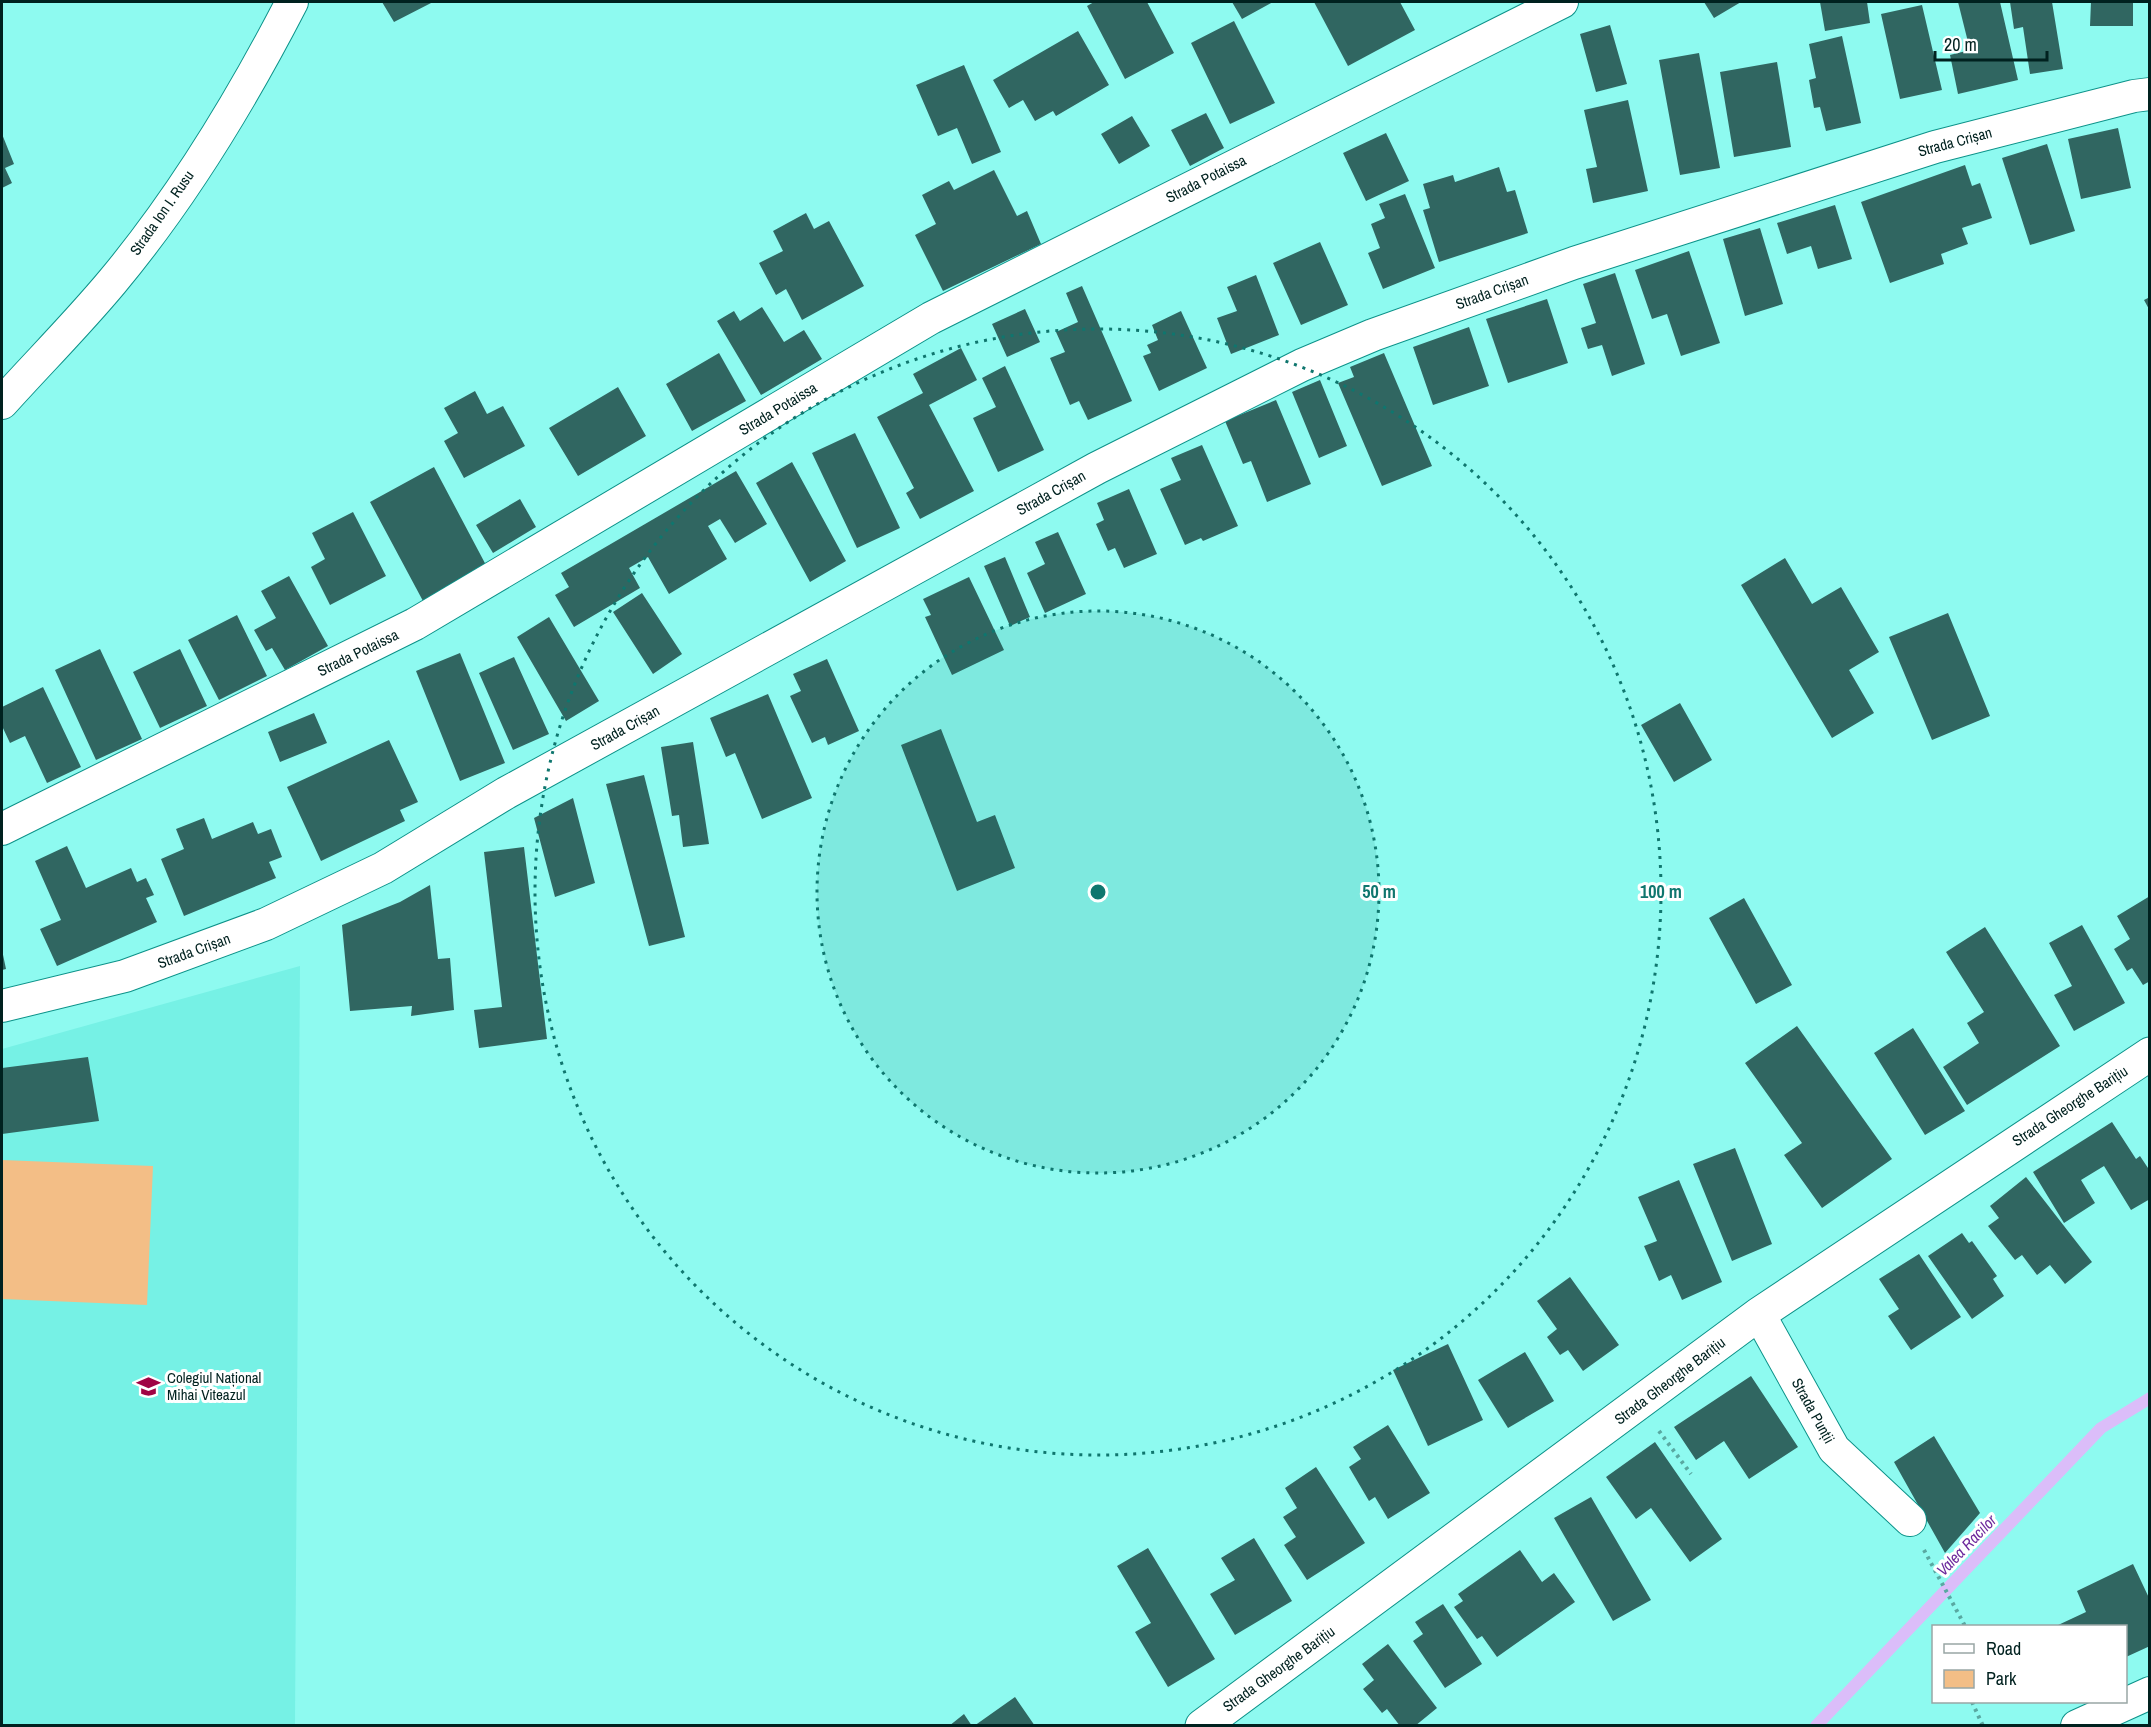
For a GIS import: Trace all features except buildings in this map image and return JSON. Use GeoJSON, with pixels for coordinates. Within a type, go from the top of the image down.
{"type":"FeatureCollection","features":[{"type":"Feature","properties":{"kind":"main road","name":"Strada Gheorghe Barițiu"},"geometry":{"type":"LineString","coordinates":[[1202,1725],[1759,1314],[2150,1054]]}},
{"type":"Feature","properties":{"kind":"street","name":"Strada Ion I. Rusu"},"geometry":{"type":"LineString","coordinates":[[2,403],[112,282],[168,210],[265,55],[292,2]]}},
{"type":"Feature","properties":{"kind":"street","name":"Strada Potaissa"},"geometry":{"type":"LineString","coordinates":[[2,829],[415,624],[931,318],[1562,2]]}},
{"type":"Feature","properties":{"kind":"street","name":"Strada Crișan"},"geometry":{"type":"LineString","coordinates":[[2,1006],[136,972],[266,924],[383,868],[506,793],[1097,468],[1302,365],[1373,335],[1574,263],[1935,147],[2150,94]]}},
{"type":"Feature","properties":{"kind":"street","name":"Strada Punții"},"geometry":{"type":"LineString","coordinates":[[1759,1314],[1834,1449],[1910,1520]]}},
{"type":"Feature","properties":{"kind":"street"},"geometry":{"type":"LineString","coordinates":[[2077,1725],[2150,1693]]}},
{"type":"Feature","properties":{"kind":"path"},"geometry":{"type":"LineString","coordinates":[[1639,1404],[1691,1474]]}},
{"type":"Feature","properties":{"kind":"path"},"geometry":{"type":"LineString","coordinates":[[1926,1556],[1964,1625]]}},
{"type":"Feature","properties":{"kind":"path"},"geometry":{"type":"LineString","coordinates":[[1973,1703],[1983,1725]]}},
{"type":"Feature","properties":{"kind":"shaded area","name":"Colegiul Național Mihai Viteazul"},"geometry":{"type":"Polygon","coordinates":[[[300,966],[295,1725],[2,1726],[2,1049],[300,966]]]}},
{"type":"Feature","properties":{"kind":"green space"},"geometry":{"type":"Polygon","coordinates":[[[2,1160],[153,1166],[147,1305],[2,1299],[2,1160]]]}},
{"type":"Feature","properties":{"kind":"waterway","name":"Valea Racilor"},"geometry":{"type":"LineString","coordinates":[[1816,1726],[2101,1428],[2150,1398]]}},
{"type":"Feature","properties":{"kind":"place","name":"Colegiul Național Mihai Viteazul"},"geometry":{"type":"Point","coordinates":[149,1387]}}]}
